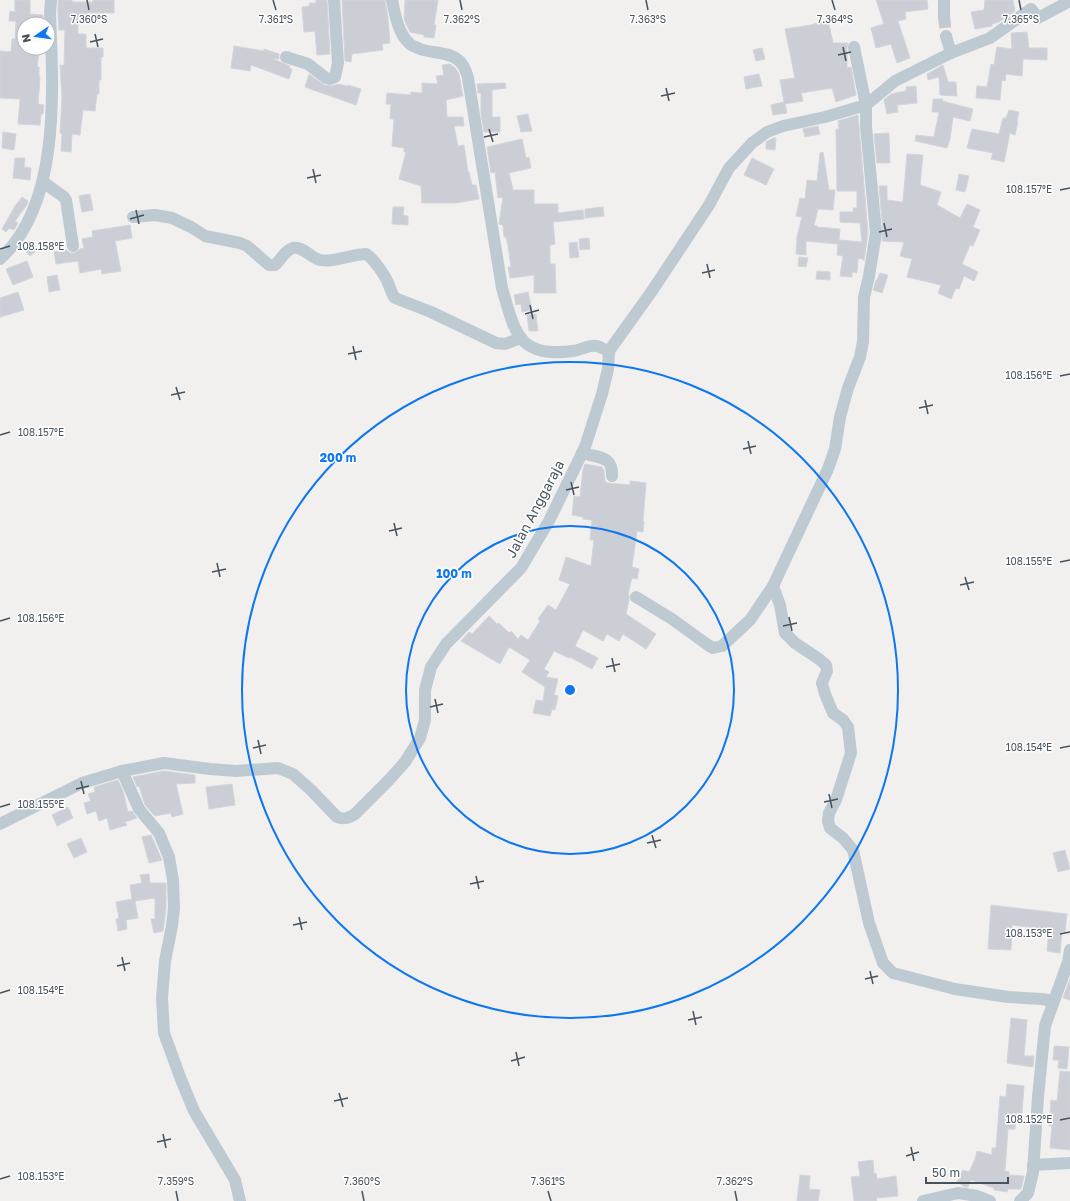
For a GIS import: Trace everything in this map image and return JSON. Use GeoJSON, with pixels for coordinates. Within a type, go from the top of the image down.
{"type":"FeatureCollection","features":[{"type":"Feature","properties":{"kind":"street"},"geometry":{"type":"LineString","coordinates":[[0,259],[15,244],[30,217],[43,182],[50,135],[53,92],[50,13],[51,0]]}},
{"type":"Feature","properties":{"kind":"street"},"geometry":{"type":"LineString","coordinates":[[286,57],[308,64],[326,78],[330,79],[335,77],[338,68],[338,56],[334,0]]}},
{"type":"Feature","properties":{"kind":"street"},"geometry":{"type":"LineString","coordinates":[[392,0],[402,34],[409,44],[422,50],[453,57],[459,60],[463,65],[468,78],[502,288],[512,322],[521,338],[531,347],[540,351],[553,353],[575,351],[591,346],[598,346],[609,351],[652,291],[708,206],[729,168],[741,154],[767,132],[783,126],[825,117],[866,105],[895,82],[951,53],[990,38],[1030,4],[1038,18],[1070,1]]}},
{"type":"Feature","properties":{"kind":"street"},"geometry":{"type":"LineString","coordinates":[[944,0],[944,16]]}},
{"type":"Feature","properties":{"kind":"street"},"geometry":{"type":"LineString","coordinates":[[946,36],[951,53]]}},
{"type":"Feature","properties":{"kind":"street"},"geometry":{"type":"LineString","coordinates":[[636,597],[672,619],[713,648],[722,646],[750,620],[773,586],[828,469],[835,449],[842,410],[848,388],[860,357],[863,342],[864,297],[870,276],[876,234],[866,126],[866,105],[854,47]]}},
{"type":"Feature","properties":{"kind":"street"},"geometry":{"type":"LineString","coordinates":[[43,182],[66,200],[73,246]]}},
{"type":"Feature","properties":{"kind":"street"},"geometry":{"type":"LineString","coordinates":[[133,217],[155,215],[172,218],[194,228],[205,236],[240,243],[247,246],[269,265],[275,265],[289,250],[296,248],[302,249],[314,258],[323,260],[366,254],[371,257],[387,280],[392,295],[395,298],[431,312],[496,343],[505,344],[521,338]]}},
{"type":"Feature","properties":{"kind":"street","name":"Jalan Anggaraja"},"geometry":{"type":"LineString","coordinates":[[0,824],[82,783],[122,771],[164,763],[236,771],[278,768],[293,774],[311,790],[332,814],[341,819],[350,818],[390,780],[420,738],[426,720],[425,690],[431,667],[446,644],[521,568],[549,521],[582,453],[602,394],[608,369],[609,351]]}},
{"type":"Feature","properties":{"kind":"street"},"geometry":{"type":"LineString","coordinates":[[582,453],[608,460],[611,464],[612,476]]}},
{"type":"Feature","properties":{"kind":"street"},"geometry":{"type":"LineString","coordinates":[[773,586],[780,605],[785,633],[826,665],[827,671],[822,683],[825,694],[833,713],[843,720],[848,727],[851,753],[836,800],[829,813],[828,821],[830,828],[843,838],[853,850],[869,923],[883,963],[893,973],[955,989],[1008,997],[1053,1001]]}},
{"type":"Feature","properties":{"kind":"street"},"geometry":{"type":"LineString","coordinates":[[122,771],[139,809],[159,833],[169,857],[173,880],[174,908],[165,962],[162,998],[164,1033],[194,1111],[235,1180],[240,1201]]}},
{"type":"Feature","properties":{"kind":"street"},"geometry":{"type":"LineString","coordinates":[[1024,1200],[1028,1193],[1033,1172],[1045,1026],[1068,962],[1070,950]]}},
{"type":"Feature","properties":{"kind":"street"},"geometry":{"type":"LineString","coordinates":[[1033,1165],[1070,1164]]}},
{"type":"Feature","properties":{"kind":"street"},"geometry":{"type":"LineString","coordinates":[[923,1201],[958,1193],[976,1196],[990,1201]]}},
{"type":"Feature","properties":{"kind":"building"},"geometry":{"type":"Polygon","coordinates":[[[15,0],[30,0],[30,14],[43,16],[16,16],[16,21],[9,21],[10,11],[15,12],[15,0]]]}},
{"type":"Feature","properties":{"kind":"building"},"geometry":{"type":"Polygon","coordinates":[[[58,0],[93,2],[93,0],[114,0],[114,13],[88,13],[88,17],[78,17],[78,34],[86,34],[86,48],[103,48],[103,57],[101,57],[101,80],[99,80],[99,94],[97,94],[95,111],[83,110],[80,135],[72,134],[71,152],[61,151],[62,134],[60,133],[62,97],[60,65],[64,65],[65,30],[59,30],[58,0]]]}},
{"type":"Feature","properties":{"kind":"building"},"geometry":{"type":"Polygon","coordinates":[[[316,0],[327,0],[330,54],[317,55],[315,31],[304,32],[302,7],[310,6],[309,3],[316,3],[316,0]]]}},
{"type":"Feature","properties":{"kind":"building"},"geometry":{"type":"Polygon","coordinates":[[[342,0],[385,0],[390,43],[382,44],[383,50],[352,54],[351,62],[345,61],[342,0]]]}},
{"type":"Feature","properties":{"kind":"building"},"geometry":{"type":"Polygon","coordinates":[[[405,0],[438,0],[434,25],[436,25],[434,38],[424,37],[424,35],[410,32],[404,19],[405,0]]]}},
{"type":"Feature","properties":{"kind":"building"},"geometry":{"type":"Polygon","coordinates":[[[876,0],[927,0],[928,9],[905,12],[906,19],[898,21],[910,58],[897,63],[891,44],[876,48],[871,28],[884,24],[876,0]]]}},
{"type":"Feature","properties":{"kind":"building"},"geometry":{"type":"Polygon","coordinates":[[[985,0],[1013,0],[1015,11],[999,22],[992,24],[992,26],[975,29],[971,12],[984,10],[985,0]]]}},
{"type":"Feature","properties":{"kind":"building"},"geometry":{"type":"Polygon","coordinates":[[[828,20],[833,43],[848,43],[847,68],[851,67],[856,95],[836,102],[832,88],[801,93],[803,101],[785,104],[787,113],[773,115],[771,105],[784,102],[780,80],[795,78],[785,29],[811,25],[828,20]]]}},
{"type":"Feature","properties":{"kind":"building"},"geometry":{"type":"Polygon","coordinates":[[[16,21],[16,56],[39,56],[37,67],[39,67],[40,77],[38,104],[44,105],[40,125],[18,124],[20,99],[0,98],[0,51],[11,52],[12,39],[15,39],[16,21]]]}},
{"type":"Feature","properties":{"kind":"building"},"geometry":{"type":"Polygon","coordinates":[[[1027,32],[1029,48],[1047,48],[1047,60],[1023,59],[1022,76],[1006,74],[1005,81],[1002,80],[1000,100],[976,98],[977,86],[987,87],[991,64],[994,65],[997,47],[1012,49],[1011,33],[1027,32]]]}},
{"type":"Feature","properties":{"kind":"building"},"geometry":{"type":"Polygon","coordinates":[[[234,46],[264,51],[264,49],[279,54],[279,59],[273,59],[290,66],[289,68],[292,69],[289,79],[251,65],[250,71],[231,68],[234,46]]]}},
{"type":"Feature","properties":{"kind":"building"},"geometry":{"type":"Polygon","coordinates":[[[762,48],[765,59],[756,61],[753,50],[762,48]]]}},
{"type":"Feature","properties":{"kind":"building"},"geometry":{"type":"Polygon","coordinates":[[[450,64],[459,74],[463,96],[446,100],[447,117],[463,117],[464,126],[454,126],[458,146],[464,145],[468,172],[472,185],[476,185],[479,199],[456,203],[422,203],[421,186],[399,179],[406,152],[404,152],[404,148],[392,146],[394,119],[390,119],[391,104],[386,104],[387,93],[411,95],[411,92],[422,93],[422,83],[438,84],[436,76],[444,75],[442,65],[450,64]]]}},
{"type":"Feature","properties":{"kind":"building"},"geometry":{"type":"Polygon","coordinates":[[[943,65],[948,82],[956,82],[957,96],[940,95],[939,77],[928,80],[927,74],[943,65]]]}},
{"type":"Feature","properties":{"kind":"building"},"geometry":{"type":"Polygon","coordinates":[[[309,74],[324,85],[348,85],[361,89],[356,105],[305,87],[309,74]]]}},
{"type":"Feature","properties":{"kind":"building"},"geometry":{"type":"Polygon","coordinates":[[[759,74],[762,86],[746,89],[744,77],[759,74]]]}},
{"type":"Feature","properties":{"kind":"building"},"geometry":{"type":"Polygon","coordinates":[[[505,83],[506,88],[492,90],[492,117],[500,117],[500,132],[484,132],[481,114],[481,93],[478,93],[477,84],[505,83]]]}},
{"type":"Feature","properties":{"kind":"building"},"geometry":{"type":"Polygon","coordinates":[[[916,86],[917,103],[897,105],[898,112],[887,114],[884,100],[891,94],[906,91],[906,87],[916,86]]]}},
{"type":"Feature","properties":{"kind":"building"},"geometry":{"type":"Polygon","coordinates":[[[933,99],[943,99],[942,101],[973,109],[970,121],[953,117],[950,139],[947,148],[915,141],[916,135],[934,137],[939,112],[932,112],[933,99]]]}},
{"type":"Feature","properties":{"kind":"building"},"geometry":{"type":"Polygon","coordinates":[[[1009,110],[1019,112],[1015,135],[1010,133],[1004,162],[991,159],[993,153],[967,148],[972,129],[999,134],[1003,118],[1006,118],[1009,110]]]}},
{"type":"Feature","properties":{"kind":"building"},"geometry":{"type":"Polygon","coordinates":[[[528,114],[532,131],[521,132],[517,116],[528,114]]]}},
{"type":"Feature","properties":{"kind":"building"},"geometry":{"type":"Polygon","coordinates":[[[858,115],[868,233],[864,261],[863,259],[858,258],[857,273],[852,272],[852,277],[840,276],[843,256],[837,255],[838,244],[806,241],[806,255],[796,254],[797,237],[802,217],[796,216],[800,198],[805,199],[807,180],[817,181],[820,153],[823,152],[829,190],[835,190],[833,210],[818,209],[814,225],[817,227],[840,229],[839,240],[862,242],[860,223],[840,222],[840,212],[853,212],[853,208],[857,208],[857,191],[837,191],[836,129],[839,129],[838,121],[858,115]]]}},
{"type":"Feature","properties":{"kind":"building"},"geometry":{"type":"Polygon","coordinates":[[[818,126],[820,134],[805,137],[803,129],[818,126]]]}},
{"type":"Feature","properties":{"kind":"building"},"geometry":{"type":"Polygon","coordinates":[[[3,132],[16,134],[14,150],[2,148],[3,132]]]}},
{"type":"Feature","properties":{"kind":"building"},"geometry":{"type":"Polygon","coordinates":[[[889,133],[890,163],[877,163],[874,134],[889,133]]]}},
{"type":"Feature","properties":{"kind":"building"},"geometry":{"type":"Polygon","coordinates":[[[776,138],[775,150],[766,149],[766,142],[776,138]]]}},
{"type":"Feature","properties":{"kind":"building"},"geometry":{"type":"Polygon","coordinates":[[[522,139],[526,158],[529,157],[531,168],[509,173],[513,190],[534,190],[534,204],[558,204],[558,213],[583,210],[584,219],[553,222],[555,244],[550,245],[550,264],[555,264],[556,293],[534,293],[534,275],[510,278],[508,267],[511,267],[508,246],[506,237],[504,237],[503,225],[499,224],[503,197],[498,198],[495,172],[491,173],[487,147],[522,139]]]}},
{"type":"Feature","properties":{"kind":"building"},"geometry":{"type":"Polygon","coordinates":[[[907,154],[923,155],[920,185],[941,192],[937,205],[960,218],[967,204],[980,210],[973,227],[980,230],[973,246],[970,245],[962,264],[978,272],[974,281],[964,276],[959,289],[956,288],[951,299],[938,293],[941,285],[907,277],[912,259],[900,256],[904,242],[882,241],[883,232],[879,186],[887,186],[887,200],[903,202],[907,154]]]}},
{"type":"Feature","properties":{"kind":"building"},"geometry":{"type":"Polygon","coordinates":[[[15,158],[25,158],[24,167],[31,168],[30,180],[13,178],[15,158]]]}},
{"type":"Feature","properties":{"kind":"building"},"geometry":{"type":"Polygon","coordinates":[[[752,158],[774,169],[766,185],[744,175],[752,158]]]}},
{"type":"Feature","properties":{"kind":"building"},"geometry":{"type":"Polygon","coordinates":[[[959,174],[969,176],[965,192],[956,190],[959,174]]]}},
{"type":"Feature","properties":{"kind":"building"},"geometry":{"type":"Polygon","coordinates":[[[90,194],[93,210],[82,212],[79,196],[90,194]]]}},
{"type":"Feature","properties":{"kind":"building"},"geometry":{"type":"Polygon","coordinates":[[[22,197],[28,201],[27,205],[15,221],[18,223],[14,230],[9,228],[6,232],[2,229],[22,197]]]}},
{"type":"Feature","properties":{"kind":"building"},"geometry":{"type":"Polygon","coordinates":[[[393,207],[404,207],[403,215],[408,216],[408,225],[392,224],[393,207]]]}},
{"type":"Feature","properties":{"kind":"building"},"geometry":{"type":"Polygon","coordinates":[[[603,207],[604,216],[585,218],[585,209],[603,207]]]}},
{"type":"Feature","properties":{"kind":"building"},"geometry":{"type":"Polygon","coordinates":[[[130,225],[132,238],[115,241],[121,271],[102,274],[101,269],[80,273],[78,261],[56,264],[54,252],[67,250],[70,253],[74,253],[84,248],[82,239],[93,237],[92,231],[130,225]]]}},
{"type":"Feature","properties":{"kind":"building"},"geometry":{"type":"Polygon","coordinates":[[[589,238],[590,249],[580,250],[579,239],[589,238]]]}},
{"type":"Feature","properties":{"kind":"building"},"geometry":{"type":"Polygon","coordinates":[[[30,241],[38,249],[30,256],[23,248],[30,241]]]}},
{"type":"Feature","properties":{"kind":"building"},"geometry":{"type":"Polygon","coordinates":[[[577,242],[579,257],[570,258],[569,243],[577,242]]]}},
{"type":"Feature","properties":{"kind":"building"},"geometry":{"type":"Polygon","coordinates":[[[799,257],[808,258],[806,267],[798,266],[799,257]]]}},
{"type":"Feature","properties":{"kind":"building"},"geometry":{"type":"Polygon","coordinates":[[[27,261],[33,277],[13,285],[6,269],[27,261]]]}},
{"type":"Feature","properties":{"kind":"building"},"geometry":{"type":"Polygon","coordinates":[[[817,271],[830,272],[830,280],[816,279],[817,271]]]}},
{"type":"Feature","properties":{"kind":"building"},"geometry":{"type":"Polygon","coordinates":[[[880,273],[888,275],[882,293],[873,290],[880,273]]]}},
{"type":"Feature","properties":{"kind":"building"},"geometry":{"type":"Polygon","coordinates":[[[57,275],[60,290],[49,292],[47,277],[57,275]]]}},
{"type":"Feature","properties":{"kind":"building"},"geometry":{"type":"Polygon","coordinates":[[[18,292],[24,310],[0,317],[0,298],[18,292]]]}},
{"type":"Feature","properties":{"kind":"building"},"geometry":{"type":"Polygon","coordinates":[[[528,292],[532,310],[522,312],[521,304],[516,305],[514,295],[528,292]]]}},
{"type":"Feature","properties":{"kind":"building"},"geometry":{"type":"Polygon","coordinates":[[[536,314],[538,331],[529,331],[527,315],[536,314]]]}},
{"type":"Feature","properties":{"kind":"building"},"geometry":{"type":"Polygon","coordinates":[[[585,464],[602,467],[605,481],[607,483],[630,485],[630,481],[646,483],[643,532],[637,531],[632,567],[639,569],[637,579],[632,578],[628,594],[629,600],[626,614],[656,634],[646,649],[623,634],[619,641],[607,634],[603,641],[583,630],[575,646],[598,658],[592,669],[570,657],[569,658],[554,651],[544,669],[549,672],[546,677],[558,679],[554,695],[558,696],[555,710],[552,709],[550,716],[533,713],[536,700],[543,701],[545,687],[522,672],[530,660],[509,647],[500,664],[461,641],[469,632],[472,634],[489,616],[509,633],[511,631],[518,639],[521,635],[528,640],[540,621],[538,619],[548,605],[556,610],[570,584],[559,580],[566,557],[591,566],[594,540],[590,540],[592,520],[583,519],[583,517],[572,515],[574,496],[580,497],[583,469],[585,464]]]}},
{"type":"Feature","properties":{"kind":"building"},"geometry":{"type":"Polygon","coordinates":[[[164,771],[195,775],[195,783],[176,784],[183,814],[172,817],[171,813],[155,816],[145,805],[139,786],[137,787],[133,777],[164,771]]]}},
{"type":"Feature","properties":{"kind":"building"},"geometry":{"type":"Polygon","coordinates":[[[118,780],[123,791],[128,812],[132,811],[137,818],[125,822],[127,825],[110,830],[107,818],[99,821],[96,811],[87,814],[84,803],[91,801],[88,794],[95,792],[94,787],[118,780]]]}},
{"type":"Feature","properties":{"kind":"building"},"geometry":{"type":"Polygon","coordinates":[[[232,784],[235,805],[209,809],[206,787],[232,784]]]}},
{"type":"Feature","properties":{"kind":"building"},"geometry":{"type":"Polygon","coordinates":[[[68,807],[73,818],[57,826],[52,815],[68,807]]]}},
{"type":"Feature","properties":{"kind":"building"},"geometry":{"type":"Polygon","coordinates":[[[151,835],[162,860],[149,863],[142,837],[151,835]]]}},
{"type":"Feature","properties":{"kind":"building"},"geometry":{"type":"Polygon","coordinates":[[[81,838],[87,852],[74,858],[67,844],[81,838]]]}},
{"type":"Feature","properties":{"kind":"building"},"geometry":{"type":"Polygon","coordinates":[[[1065,850],[1070,869],[1058,872],[1053,853],[1065,850]]]}},
{"type":"Feature","properties":{"kind":"building"},"geometry":{"type":"Polygon","coordinates":[[[149,874],[150,883],[166,883],[166,908],[163,931],[154,933],[151,919],[155,919],[155,898],[135,901],[138,918],[126,920],[127,929],[118,931],[116,919],[119,918],[116,902],[132,899],[130,885],[142,883],[140,875],[149,874]]]}},
{"type":"Feature","properties":{"kind":"building"},"geometry":{"type":"Polygon","coordinates":[[[991,905],[1067,914],[1065,932],[1062,931],[1060,953],[1047,951],[1049,930],[1012,925],[1011,950],[988,949],[991,905]]]}},
{"type":"Feature","properties":{"kind":"building"},"geometry":{"type":"Polygon","coordinates":[[[1070,979],[1070,1000],[1063,998],[1070,979]]]}},
{"type":"Feature","properties":{"kind":"building"},"geometry":{"type":"Polygon","coordinates":[[[1011,1018],[1027,1020],[1024,1056],[1034,1056],[1033,1067],[1007,1063],[1011,1018]]]}},
{"type":"Feature","properties":{"kind":"building"},"geometry":{"type":"Polygon","coordinates":[[[1054,1046],[1069,1047],[1067,1069],[1058,1068],[1059,1060],[1053,1060],[1054,1046]]]}},
{"type":"Feature","properties":{"kind":"building"},"geometry":{"type":"Polygon","coordinates":[[[1060,1071],[1070,1072],[1070,1150],[1050,1148],[1052,1126],[1049,1126],[1051,1100],[1057,1101],[1060,1071]]]}},
{"type":"Feature","properties":{"kind":"building"},"geometry":{"type":"Polygon","coordinates":[[[1007,1084],[1024,1086],[1022,1113],[1016,1113],[1015,1129],[1008,1129],[1005,1171],[1009,1172],[1009,1175],[1024,1176],[1021,1189],[1008,1189],[1007,1192],[994,1190],[994,1188],[971,1180],[968,1187],[965,1187],[957,1182],[963,1170],[969,1172],[977,1151],[992,1155],[992,1148],[996,1148],[1000,1096],[1006,1097],[1007,1084]]]}},
{"type":"Feature","properties":{"kind":"building"},"geometry":{"type":"Polygon","coordinates":[[[873,1160],[874,1174],[876,1173],[877,1179],[896,1176],[898,1196],[876,1198],[877,1201],[854,1201],[851,1177],[860,1176],[858,1162],[873,1160]]]}},
{"type":"Feature","properties":{"kind":"building"},"geometry":{"type":"Polygon","coordinates":[[[800,1175],[810,1176],[809,1189],[820,1190],[818,1201],[797,1201],[800,1175]]]}},
{"type":"Feature","properties":{"kind":"tunnel"},"geometry":{"type":"LineString","coordinates":[[944,16],[946,36]]}}]}
